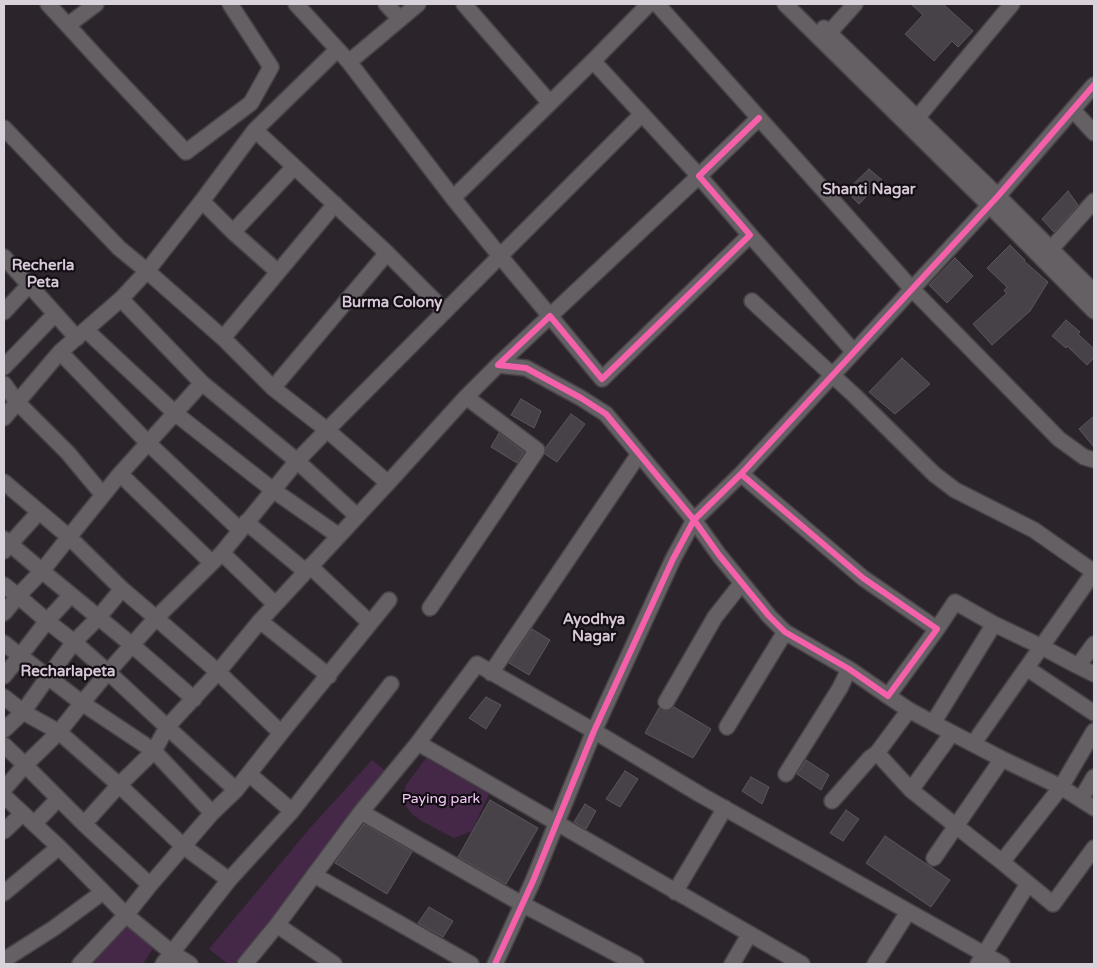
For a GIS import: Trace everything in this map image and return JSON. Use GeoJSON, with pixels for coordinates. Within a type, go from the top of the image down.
{"type":"FeatureCollection","features":[{"type":"Feature","properties":{"kind":"street"},"geometry":{"type":"LineString","coordinates":[[48,4],[186,152],[251,103],[272,67],[230,4]]}},
{"type":"Feature","properties":{"kind":"street"},"geometry":{"type":"LineString","coordinates":[[68,25],[96,4]]}},
{"type":"Feature","properties":{"kind":"street"},"geometry":{"type":"LineString","coordinates":[[296,4],[349,62],[453,198],[602,379]]}},
{"type":"Feature","properties":{"kind":"street"},"geometry":{"type":"LineString","coordinates":[[386,4],[400,19]]}},
{"type":"Feature","properties":{"kind":"street"},"geometry":{"type":"LineString","coordinates":[[349,62],[418,4]]}},
{"type":"Feature","properties":{"kind":"street"},"geometry":{"type":"LineString","coordinates":[[464,4],[550,103]]}},
{"type":"Feature","properties":{"kind":"street"},"geometry":{"type":"LineString","coordinates":[[453,198],[649,4]]}},
{"type":"Feature","properties":{"kind":"street"},"geometry":{"type":"LineString","coordinates":[[658,4],[912,289],[1059,439],[1084,458],[1094,460]]}},
{"type":"Feature","properties":{"kind":"street"},"geometry":{"type":"LineString","coordinates":[[785,4],[994,200],[1051,248],[1094,292]]}},
{"type":"Feature","properties":{"kind":"street"},"geometry":{"type":"LineString","coordinates":[[800,4],[917,118],[1094,311]]}},
{"type":"Feature","properties":{"kind":"street"},"geometry":{"type":"LineString","coordinates":[[830,33],[855,4]]}},
{"type":"Feature","properties":{"kind":"street"},"geometry":{"type":"LineString","coordinates":[[917,118],[1012,4]]}},
{"type":"Feature","properties":{"kind":"street"},"geometry":{"type":"LineString","coordinates":[[4,418],[60,352],[121,299],[147,271],[202,202],[255,130],[338,50]]}},
{"type":"Feature","properties":{"kind":"street"},"geometry":{"type":"LineString","coordinates":[[594,60],[854,352]]}},
{"type":"Feature","properties":{"kind":"street"},"geometry":{"type":"LineString","coordinates":[[495,964],[594,731],[673,559],[694,520],[741,474],[994,200],[1094,85]]}},
{"type":"Feature","properties":{"kind":"street"},"geometry":{"type":"LineString","coordinates":[[1073,110],[1094,134]]}},
{"type":"Feature","properties":{"kind":"street"},"geometry":{"type":"LineString","coordinates":[[4,789],[59,732],[132,644],[217,558],[297,461],[642,114]]}},
{"type":"Feature","properties":{"kind":"street"},"geometry":{"type":"LineString","coordinates":[[84,824],[119,785],[154,752],[168,727],[218,672],[275,604],[466,397],[759,118]]}},
{"type":"Feature","properties":{"kind":"street"},"geometry":{"type":"LineString","coordinates":[[4,128],[119,248],[223,338],[273,388],[327,430],[388,483]]}},
{"type":"Feature","properties":{"kind":"street"},"geometry":{"type":"LineString","coordinates":[[255,130],[387,253],[445,311]]}},
{"type":"Feature","properties":{"kind":"street"},"geometry":{"type":"LineString","coordinates":[[233,232],[294,167]]}},
{"type":"Feature","properties":{"kind":"street"},"geometry":{"type":"LineString","coordinates":[[1051,248],[1094,201]]}},
{"type":"Feature","properties":{"kind":"street"},"geometry":{"type":"LineString","coordinates":[[202,202],[278,271]]}},
{"type":"Feature","properties":{"kind":"street"},"geometry":{"type":"LineString","coordinates":[[223,338],[334,204]]}},
{"type":"Feature","properties":{"kind":"street"},"geometry":{"type":"LineString","coordinates":[[590,404],[602,379],[750,235]]}},
{"type":"Feature","properties":{"kind":"street"},"geometry":{"type":"LineString","coordinates":[[273,388],[387,253]]}},
{"type":"Feature","properties":{"kind":"street"},"geometry":{"type":"LineString","coordinates":[[4,259],[55,314],[176,414],[273,490],[339,536]]}},
{"type":"Feature","properties":{"kind":"street"},"geometry":{"type":"LineString","coordinates":[[4,312],[29,285]]}},
{"type":"Feature","properties":{"kind":"street"},"geometry":{"type":"LineString","coordinates":[[121,299],[202,383],[297,461],[357,516]]}},
{"type":"Feature","properties":{"kind":"street"},"geometry":{"type":"LineString","coordinates":[[752,301],[833,375],[934,474],[955,490],[1034,530],[1094,572],[1028,669],[973,744]]}},
{"type":"Feature","properties":{"kind":"street"},"geometry":{"type":"LineString","coordinates":[[4,367],[55,314]]}},
{"type":"Feature","properties":{"kind":"street"},"geometry":{"type":"LineString","coordinates":[[60,352],[148,444],[243,526],[308,568],[370,622]]}},
{"type":"Feature","properties":{"kind":"street"},"geometry":{"type":"LineString","coordinates":[[498,365],[526,368],[606,414],[694,520],[741,584],[786,632],[849,669],[909,710],[1002,759],[1061,787],[1094,808]]}},
{"type":"Feature","properties":{"kind":"street"},"geometry":{"type":"LineString","coordinates":[[4,613],[42,571],[120,474],[202,383]]}},
{"type":"Feature","properties":{"kind":"street"},"geometry":{"type":"LineString","coordinates":[[4,384],[18,402],[68,453],[103,495]]}},
{"type":"Feature","properties":{"kind":"street"},"geometry":{"type":"LineString","coordinates":[[430,608],[537,450],[466,397]]}},
{"type":"Feature","properties":{"kind":"street"},"geometry":{"type":"LineString","coordinates":[[491,672],[639,454]]}},
{"type":"Feature","properties":{"kind":"street"},"geometry":{"type":"LineString","coordinates":[[120,474],[217,558],[275,604]]}},
{"type":"Feature","properties":{"kind":"street"},"geometry":{"type":"LineString","coordinates":[[741,474],[863,578],[937,629]]}},
{"type":"Feature","properties":{"kind":"street"},"geometry":{"type":"LineString","coordinates":[[4,482],[69,537],[122,589],[218,672],[281,733]]}},
{"type":"Feature","properties":{"kind":"street"},"geometry":{"type":"LineString","coordinates":[[39,512],[6,545],[42,571],[132,644],[194,699]]}},
{"type":"Feature","properties":{"kind":"street"},"geometry":{"type":"LineString","coordinates":[[666,702],[715,617],[741,584]]}},
{"type":"Feature","properties":{"kind":"street"},"geometry":{"type":"LineString","coordinates":[[4,585],[108,672],[236,790]]}},
{"type":"Feature","properties":{"kind":"street"},"geometry":{"type":"LineString","coordinates":[[4,730],[23,712],[74,642],[98,618],[122,589]]}},
{"type":"Feature","properties":{"kind":"street"},"geometry":{"type":"LineString","coordinates":[[4,676],[47,621],[71,595]]}},
{"type":"Feature","properties":{"kind":"street"},"geometry":{"type":"LineString","coordinates":[[80,964],[126,915],[212,813],[236,790],[389,600]]}},
{"type":"Feature","properties":{"kind":"street"},"geometry":{"type":"LineString","coordinates":[[888,696],[955,602],[994,624],[1094,674]]}},
{"type":"Feature","properties":{"kind":"street"},"geometry":{"type":"LineString","coordinates":[[260,621],[329,676]]}},
{"type":"Feature","properties":{"kind":"street"},"geometry":{"type":"LineString","coordinates":[[933,723],[994,624]]}},
{"type":"Feature","properties":{"kind":"street"},"geometry":{"type":"LineString","coordinates":[[727,727],[786,632]]}},
{"type":"Feature","properties":{"kind":"street"},"geometry":{"type":"LineString","coordinates":[[4,643],[82,703],[154,752],[212,813]]}},
{"type":"Feature","properties":{"kind":"street"},"geometry":{"type":"LineString","coordinates":[[1078,666],[1094,644]]}},
{"type":"Feature","properties":{"kind":"street"},"geometry":{"type":"LineString","coordinates":[[245,964],[361,812],[418,743],[477,664],[908,912],[982,959],[1002,964]]}},
{"type":"Feature","properties":{"kind":"street"},"geometry":{"type":"LineString","coordinates":[[786,774],[840,688],[849,669]]}},
{"type":"Feature","properties":{"kind":"street"},"geometry":{"type":"LineString","coordinates":[[1028,669],[1094,713]]}},
{"type":"Feature","properties":{"kind":"street"},"geometry":{"type":"LineString","coordinates":[[167,958],[229,880],[292,811],[392,684]]}},
{"type":"Feature","properties":{"kind":"street"},"geometry":{"type":"LineString","coordinates":[[4,697],[23,712],[59,732],[119,785],[183,846],[229,880]]}},
{"type":"Feature","properties":{"kind":"street"},"geometry":{"type":"LineString","coordinates":[[832,801],[877,753],[909,710]]}},
{"type":"Feature","properties":{"kind":"street"},"geometry":{"type":"LineString","coordinates":[[1002,862],[1061,787],[1094,731]]}},
{"type":"Feature","properties":{"kind":"street"},"geometry":{"type":"LineString","coordinates":[[911,790],[952,733]]}},
{"type":"Feature","properties":{"kind":"street"},"geometry":{"type":"LineString","coordinates":[[418,743],[802,964]]}},
{"type":"Feature","properties":{"kind":"street"},"geometry":{"type":"LineString","coordinates":[[4,745],[84,824],[150,885]]}},
{"type":"Feature","properties":{"kind":"street"},"geometry":{"type":"LineString","coordinates":[[877,753],[911,790],[1052,904],[1094,848]]}},
{"type":"Feature","properties":{"kind":"street"},"geometry":{"type":"LineString","coordinates":[[934,858],[1002,759]]}},
{"type":"Feature","properties":{"kind":"street"},"geometry":{"type":"LineString","coordinates":[[249,774],[292,811]]}},
{"type":"Feature","properties":{"kind":"street"},"geometry":{"type":"LineString","coordinates":[[1081,799],[1094,777]]}},
{"type":"Feature","properties":{"kind":"street"},"geometry":{"type":"LineString","coordinates":[[4,796],[59,847],[167,958],[190,964]]}},
{"type":"Feature","properties":{"kind":"street"},"geometry":{"type":"LineString","coordinates":[[4,831],[28,819],[58,799]]}},
{"type":"Feature","properties":{"kind":"street"},"geometry":{"type":"LineString","coordinates":[[675,892],[725,808]]}},
{"type":"Feature","properties":{"kind":"street"},"geometry":{"type":"LineString","coordinates":[[361,812],[522,904],[636,964]]}},
{"type":"Feature","properties":{"kind":"street"},"geometry":{"type":"LineString","coordinates":[[4,893],[59,847]]}},
{"type":"Feature","properties":{"kind":"street"},"geometry":{"type":"LineString","coordinates":[[314,875],[471,964]]}},
{"type":"Feature","properties":{"kind":"street"},"geometry":{"type":"LineString","coordinates":[[982,959],[1028,884]]}},
{"type":"Feature","properties":{"kind":"street"},"geometry":{"type":"LineString","coordinates":[[4,960],[54,928],[103,892]]}},
{"type":"Feature","properties":{"kind":"street"},"geometry":{"type":"LineString","coordinates":[[875,964],[908,912]]}},
{"type":"Feature","properties":{"kind":"street"},"geometry":{"type":"LineString","coordinates":[[277,924],[334,964]]}},
{"type":"Feature","properties":{"kind":"street"},"geometry":{"type":"LineString","coordinates":[[732,964],[749,934]]}},
{"type":"Feature","properties":{"kind":"green space","name":"Paying park"},"geometry":{"type":"Polygon","coordinates":[[[426,758],[489,794],[472,831],[454,838],[423,822],[412,814],[402,801],[406,785],[426,758]]]}},
{"type":"Feature","properties":{"kind":"green space"},"geometry":{"type":"Polygon","coordinates":[[[372,760],[388,773],[234,964],[228,964],[209,949],[310,828],[372,760]]]}},
{"type":"Feature","properties":{"kind":"green space"},"geometry":{"type":"Polygon","coordinates":[[[127,924],[155,945],[143,964],[92,964],[127,924]]]}},
{"type":"Feature","properties":{"kind":"building"},"geometry":{"type":"Polygon","coordinates":[[[911,4],[943,4],[973,31],[958,47],[952,41],[934,61],[905,34],[923,15],[911,4]]]}},
{"type":"Feature","properties":{"kind":"building"},"geometry":{"type":"Polygon","coordinates":[[[869,169],[882,180],[859,204],[846,191],[869,169]]]}},
{"type":"Feature","properties":{"kind":"building"},"geometry":{"type":"Polygon","coordinates":[[[1068,191],[1078,205],[1054,232],[1042,219],[1068,191]]]}},
{"type":"Feature","properties":{"kind":"building"},"geometry":{"type":"Polygon","coordinates":[[[1010,245],[1024,261],[1048,282],[1030,311],[992,345],[973,324],[1007,293],[1004,291],[1007,287],[987,268],[1010,245]]]}},
{"type":"Feature","properties":{"kind":"building"},"geometry":{"type":"Polygon","coordinates":[[[955,258],[973,276],[947,303],[929,285],[955,258]]]}},
{"type":"Feature","properties":{"kind":"building"},"geometry":{"type":"Polygon","coordinates":[[[1066,320],[1080,332],[1078,334],[1094,349],[1094,358],[1087,365],[1067,346],[1066,348],[1052,336],[1066,320]]]}},
{"type":"Feature","properties":{"kind":"building"},"geometry":{"type":"Polygon","coordinates":[[[902,358],[930,384],[895,414],[869,392],[902,358]]]}},
{"type":"Feature","properties":{"kind":"building"},"geometry":{"type":"Polygon","coordinates":[[[521,399],[541,411],[534,428],[511,415],[521,399]]]}},
{"type":"Feature","properties":{"kind":"building"},"geometry":{"type":"Polygon","coordinates":[[[571,414],[585,424],[557,462],[545,454],[546,447],[571,414]]]}},
{"type":"Feature","properties":{"kind":"building"},"geometry":{"type":"Polygon","coordinates":[[[1094,416],[1094,447],[1079,429],[1094,416]]]}},
{"type":"Feature","properties":{"kind":"building"},"geometry":{"type":"Polygon","coordinates":[[[499,433],[524,452],[517,463],[491,447],[499,433]]]}},
{"type":"Feature","properties":{"kind":"building"},"geometry":{"type":"Polygon","coordinates":[[[532,629],[550,640],[529,675],[509,663],[532,629]]]}},
{"type":"Feature","properties":{"kind":"building"},"geometry":{"type":"Polygon","coordinates":[[[486,697],[501,705],[486,729],[469,718],[486,697]]]}},
{"type":"Feature","properties":{"kind":"building"},"geometry":{"type":"Polygon","coordinates":[[[674,707],[711,729],[693,758],[645,733],[659,708],[666,711],[674,707]]]}},
{"type":"Feature","properties":{"kind":"building"},"geometry":{"type":"Polygon","coordinates":[[[806,760],[829,775],[821,790],[797,774],[806,760]]]}},
{"type":"Feature","properties":{"kind":"building"},"geometry":{"type":"Polygon","coordinates":[[[625,771],[638,779],[620,807],[606,799],[625,771]]]}},
{"type":"Feature","properties":{"kind":"building"},"geometry":{"type":"Polygon","coordinates":[[[751,777],[769,787],[762,804],[742,791],[751,777]]]}},
{"type":"Feature","properties":{"kind":"building"},"geometry":{"type":"Polygon","coordinates":[[[490,800],[538,828],[506,884],[458,857],[490,800]]]}},
{"type":"Feature","properties":{"kind":"building"},"geometry":{"type":"Polygon","coordinates":[[[585,804],[596,811],[586,829],[574,822],[585,804]]]}},
{"type":"Feature","properties":{"kind":"building"},"geometry":{"type":"Polygon","coordinates":[[[846,810],[859,819],[843,841],[830,833],[846,810]]]}},
{"type":"Feature","properties":{"kind":"building"},"geometry":{"type":"Polygon","coordinates":[[[364,824],[412,852],[387,894],[335,863],[364,824]]]}},
{"type":"Feature","properties":{"kind":"building"},"geometry":{"type":"Polygon","coordinates":[[[885,836],[950,880],[931,907],[866,863],[885,836]]]}},
{"type":"Feature","properties":{"kind":"building"},"geometry":{"type":"Polygon","coordinates":[[[429,907],[453,921],[443,937],[418,923],[429,907]]]}},
{"type":"Feature","properties":{"kind":"cycle path"},"geometry":{"type":"LineString","coordinates":[[495,964],[533,881],[594,731],[673,559],[694,520],[741,474],[998,196],[1094,85]]}},
{"type":"Feature","properties":{"kind":"cycle path"},"geometry":{"type":"LineString","coordinates":[[741,474],[863,578],[937,629],[888,696],[849,669],[785,632],[769,616],[719,555],[694,520],[606,414],[526,368],[498,365],[550,316],[602,379],[750,235],[699,176],[759,118]]}},
{"type":"Feature","properties":{"kind":"district","name":"Shanti Nagar"},"geometry":{"type":"Point","coordinates":[869,190]}},
{"type":"Feature","properties":{"kind":"district","name":"Recherla Peta"},"geometry":{"type":"Point","coordinates":[43,274]}},
{"type":"Feature","properties":{"kind":"district","name":"Burma Colony"},"geometry":{"type":"Point","coordinates":[392,303]}},
{"type":"Feature","properties":{"kind":"district","name":"Ayodhya Nagar"},"geometry":{"type":"Point","coordinates":[594,628]}},
{"type":"Feature","properties":{"kind":"district","name":"Recharlapeta"},"geometry":{"type":"Point","coordinates":[68,672]}}]}
